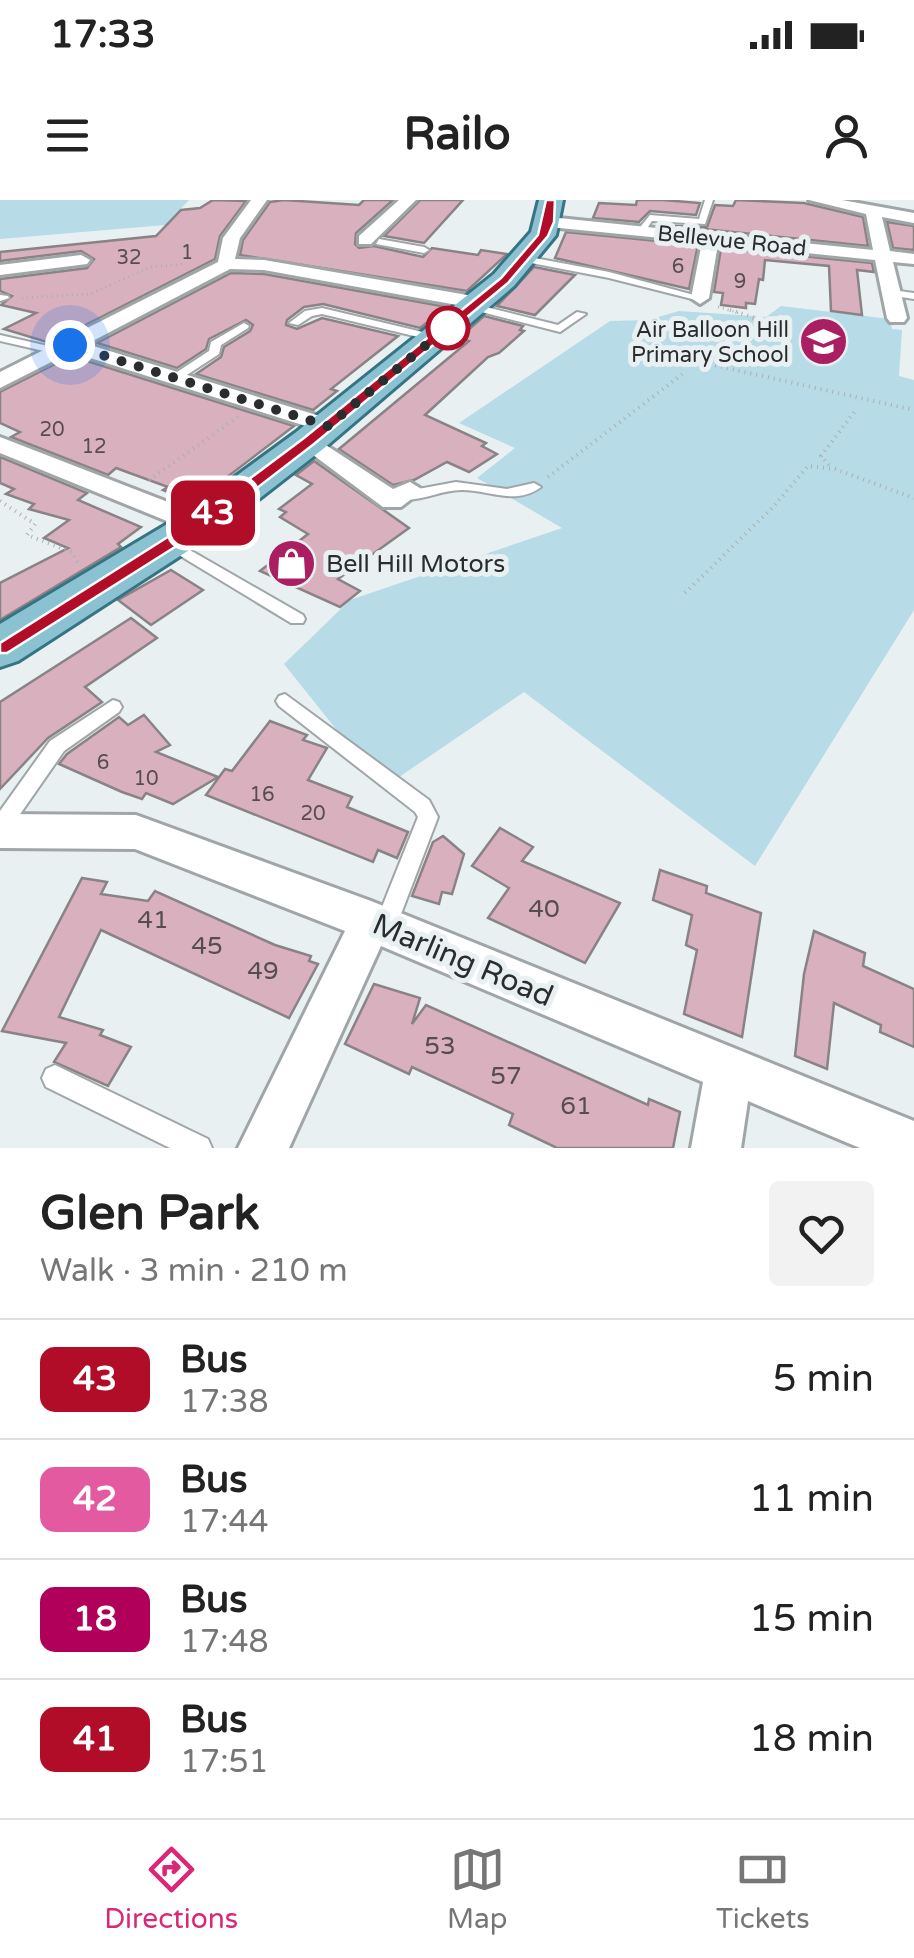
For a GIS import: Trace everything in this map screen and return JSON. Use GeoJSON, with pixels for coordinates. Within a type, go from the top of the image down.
{"type":"FeatureCollection","features":[{"type":"Feature","properties":{"kind":"main road"},"geometry":{"type":"LineString","coordinates":[[0,648],[184,534],[318,434],[476,305],[524,260],[550,211]]}},
{"type":"Feature","properties":{"kind":"street"},"geometry":{"type":"LineString","coordinates":[[227,264],[225,252],[237,228],[259,200]]}},
{"type":"Feature","properties":{"kind":"street"},"geometry":{"type":"LineString","coordinates":[[366,240],[408,200]]}},
{"type":"Feature","properties":{"kind":"street"},"geometry":{"type":"LineString","coordinates":[[816,200],[914,218]]}},
{"type":"Feature","properties":{"kind":"street","name":"Bellevue Road"},"geometry":{"type":"LineString","coordinates":[[550,211],[641,231],[914,259]]}},
{"type":"Feature","properties":{"kind":"street"},"geometry":{"type":"LineString","coordinates":[[873,212],[897,318]]}},
{"type":"Feature","properties":{"kind":"street"},"geometry":{"type":"LineString","coordinates":[[700,298],[711,238]]}},
{"type":"Feature","properties":{"kind":"street"},"geometry":{"type":"LineString","coordinates":[[0,270],[81,260]]}},
{"type":"Feature","properties":{"kind":"street"},"geometry":{"type":"LineString","coordinates":[[0,382],[227,264],[264,265],[476,305]]}},
{"type":"Feature","properties":{"kind":"street"},"geometry":{"type":"LineString","coordinates":[[63,348],[256,404],[318,434],[392,501],[406,493]]}},
{"type":"Feature","properties":{"kind":"street"},"geometry":{"type":"LineString","coordinates":[[0,444],[128,496],[184,534]]}},
{"type":"Feature","properties":{"kind":"street","name":"Marling Road"},"geometry":{"type":"LineString","coordinates":[[0,829],[136,832],[378,924],[914,1146]]}},
{"type":"Feature","properties":{"kind":"street"},"geometry":{"type":"LineString","coordinates":[[262,1148],[378,924]]}},
{"type":"Feature","properties":{"kind":"street"},"geometry":{"type":"LineString","coordinates":[[716,1148],[728,1072]]}},
{"type":"Feature","properties":{"kind":"lane"},"geometry":{"type":"LineString","coordinates":[[641,231],[645,219],[650,218],[702,222],[709,200]]}},
{"type":"Feature","properties":{"kind":"lane"},"geometry":{"type":"LineString","coordinates":[[366,240],[424,250]]}},
{"type":"Feature","properties":{"kind":"lane"},"geometry":{"type":"LineString","coordinates":[[524,260],[609,274],[700,298]]}},
{"type":"Feature","properties":{"kind":"lane"},"geometry":{"type":"LineString","coordinates":[[892,294],[914,296]]}},
{"type":"Feature","properties":{"kind":"lane"},"geometry":{"type":"LineString","coordinates":[[476,305],[560,329],[581,314]]}},
{"type":"Feature","properties":{"kind":"lane"},"geometry":{"type":"LineString","coordinates":[[294,323],[309,313],[332,312],[435,338]]}},
{"type":"Feature","properties":{"kind":"lane"},"geometry":{"type":"LineString","coordinates":[[175,378],[244,326]]}},
{"type":"Feature","properties":{"kind":"lane"},"geometry":{"type":"LineString","coordinates":[[0,338],[63,348]]}},
{"type":"Feature","properties":{"kind":"lane"},"geometry":{"type":"LineString","coordinates":[[406,493],[422,498],[464,486],[498,495],[518,495],[534,488]]}},
{"type":"Feature","properties":{"kind":"lane"},"geometry":{"type":"LineString","coordinates":[[184,534],[297,619]]}},
{"type":"Feature","properties":{"kind":"lane"},"geometry":{"type":"LineString","coordinates":[[286,701],[422,806],[428,817],[378,924]]}},
{"type":"Feature","properties":{"kind":"lane"},"geometry":{"type":"LineString","coordinates":[[0,829],[57,746],[113,707]]}},
{"type":"Feature","properties":{"kind":"lane"},"geometry":{"type":"LineString","coordinates":[[55,1078],[199,1148]]}},
{"type":"Feature","properties":{"kind":"path"},"geometry":{"type":"LineString","coordinates":[[2,298],[68,300],[104,290],[157,262],[182,264]]}},
{"type":"Feature","properties":{"kind":"path"},"geometry":{"type":"LineString","coordinates":[[700,298],[756,318],[700,362],[914,410]]}},
{"type":"Feature","properties":{"kind":"path"},"geometry":{"type":"LineString","coordinates":[[534,488],[684,373]]}},
{"type":"Feature","properties":{"kind":"path"},"geometry":{"type":"LineString","coordinates":[[128,496],[256,404]]}},
{"type":"Feature","properties":{"kind":"path"},"geometry":{"type":"LineString","coordinates":[[836,469],[821,456],[855,412]]}},
{"type":"Feature","properties":{"kind":"path"},"geometry":{"type":"LineString","coordinates":[[684,593],[774,506],[808,466],[836,469],[914,498]]}},
{"type":"Feature","properties":{"kind":"path"},"geometry":{"type":"LineString","coordinates":[[0,502],[35,524],[27,535],[72,552],[95,589]]}},
{"type":"Feature","properties":{"kind":"shaded area"},"geometry":{"type":"Polygon","coordinates":[[[0,200],[189,200],[165,225],[0,239],[0,200]]]}},
{"type":"Feature","properties":{"kind":"shaded area"},"geometry":{"type":"Polygon","coordinates":[[[781,306],[890,319],[892,329],[902,330],[899,376],[914,380],[914,610],[755,866],[524,692],[383,788],[284,664],[350,600],[562,528],[477,478],[515,448],[459,423],[610,321],[648,320],[679,311],[766,317],[781,306]]]}},
{"type":"Feature","properties":{"kind":"building"},"geometry":{"type":"Polygon","coordinates":[[[213,200],[246,201],[220,236],[215,259],[50,343],[4,329],[36,313],[1,305],[12,296],[0,291],[0,279],[87,268],[94,259],[81,251],[0,261],[0,252],[156,236],[181,210],[200,208],[213,200]]]}},
{"type":"Feature","properties":{"kind":"building"},"geometry":{"type":"Polygon","coordinates":[[[364,200],[393,200],[356,233],[355,244],[359,248],[374,246],[423,257],[432,248],[478,255],[481,250],[507,254],[467,291],[240,255],[243,240],[270,202],[359,205],[364,200]]]}},
{"type":"Feature","properties":{"kind":"building"},"geometry":{"type":"Polygon","coordinates":[[[420,200],[463,200],[424,243],[384,236],[420,200]]]}},
{"type":"Feature","properties":{"kind":"building"},"geometry":{"type":"Polygon","coordinates":[[[637,200],[700,203],[696,215],[650,211],[639,222],[593,218],[599,203],[636,205],[637,200]]]}},
{"type":"Feature","properties":{"kind":"building"},"geometry":{"type":"Polygon","coordinates":[[[736,200],[804,203],[863,217],[868,246],[675,226],[707,227],[715,205],[733,206],[736,200]]]}},
{"type":"Feature","properties":{"kind":"building"},"geometry":{"type":"Polygon","coordinates":[[[887,222],[914,226],[914,250],[893,248],[887,222]]]}},
{"type":"Feature","properties":{"kind":"building"},"geometry":{"type":"Polygon","coordinates":[[[566,232],[698,245],[689,289],[555,258],[566,232]]]}},
{"type":"Feature","properties":{"kind":"building"},"geometry":{"type":"Polygon","coordinates":[[[721,248],[872,263],[874,272],[857,270],[862,315],[831,311],[829,266],[765,260],[755,304],[746,303],[746,308],[721,305],[723,293],[714,292],[721,248]]]}},
{"type":"Feature","properties":{"kind":"building"},"geometry":{"type":"Polygon","coordinates":[[[534,267],[575,275],[535,315],[497,306],[534,267]]]}},
{"type":"Feature","properties":{"kind":"building"},"geometry":{"type":"Polygon","coordinates":[[[231,273],[264,274],[447,307],[420,328],[323,304],[304,307],[287,320],[286,325],[297,329],[322,318],[398,336],[331,389],[337,391],[313,410],[196,374],[221,357],[224,347],[250,331],[253,325],[246,320],[209,339],[206,349],[177,368],[97,343],[231,273]]]}},
{"type":"Feature","properties":{"kind":"building"},"geometry":{"type":"Polygon","coordinates":[[[484,316],[523,326],[520,330],[524,331],[499,353],[488,357],[425,415],[486,443],[482,446],[497,454],[469,472],[447,462],[414,480],[393,485],[339,449],[469,341],[459,338],[484,316]]]}},
{"type":"Feature","properties":{"kind":"building"},"geometry":{"type":"Polygon","coordinates":[[[71,356],[294,426],[193,503],[163,490],[168,487],[116,468],[108,475],[11,437],[20,432],[0,423],[0,392],[71,356]]]}},
{"type":"Feature","properties":{"kind":"building"},"geometry":{"type":"Polygon","coordinates":[[[0,457],[87,493],[78,500],[141,527],[118,544],[121,547],[0,620],[0,583],[68,548],[44,538],[69,520],[29,509],[34,504],[6,494],[14,489],[0,483],[0,457]]]}},
{"type":"Feature","properties":{"kind":"building"},"geometry":{"type":"Polygon","coordinates":[[[314,461],[409,528],[338,579],[360,591],[340,607],[260,571],[308,534],[280,517],[286,512],[279,509],[312,484],[296,475],[314,461]]]}},
{"type":"Feature","properties":{"kind":"building"},"geometry":{"type":"Polygon","coordinates":[[[171,570],[203,590],[151,625],[118,600],[171,570]]]}},
{"type":"Feature","properties":{"kind":"building"},"geometry":{"type":"Polygon","coordinates":[[[131,618],[157,638],[85,687],[102,702],[48,738],[0,789],[0,702],[131,618]]]}},
{"type":"Feature","properties":{"kind":"building"},"geometry":{"type":"Polygon","coordinates":[[[144,715],[170,745],[156,752],[218,777],[173,804],[146,793],[142,799],[122,792],[59,764],[119,717],[128,725],[144,715]]]}},
{"type":"Feature","properties":{"kind":"building"},"geometry":{"type":"Polygon","coordinates":[[[270,721],[307,735],[303,740],[327,748],[308,780],[352,797],[347,807],[408,832],[397,858],[378,850],[373,862],[206,795],[225,769],[232,771],[270,721]]]}},
{"type":"Feature","properties":{"kind":"building"},"geometry":{"type":"Polygon","coordinates":[[[500,828],[533,847],[522,861],[620,903],[585,963],[488,918],[509,888],[472,866],[500,828]]]}},
{"type":"Feature","properties":{"kind":"building"},"geometry":{"type":"Polygon","coordinates":[[[443,836],[464,854],[452,894],[442,892],[439,904],[412,896],[433,842],[443,836]]]}},
{"type":"Feature","properties":{"kind":"building"},"geometry":{"type":"Polygon","coordinates":[[[660,870],[707,886],[706,893],[761,913],[742,1037],[684,1014],[697,950],[686,945],[692,915],[653,900],[660,870]]]}},
{"type":"Feature","properties":{"kind":"building"},"geometry":{"type":"Polygon","coordinates":[[[82,878],[107,882],[101,894],[148,901],[155,891],[275,945],[311,956],[309,961],[318,964],[289,1018],[101,930],[59,1017],[103,1030],[100,1035],[131,1047],[108,1086],[54,1062],[66,1043],[2,1031],[82,878]]]}},
{"type":"Feature","properties":{"kind":"building"},"geometry":{"type":"Polygon","coordinates":[[[814,931],[865,953],[863,966],[914,989],[914,1047],[880,1032],[881,1025],[834,1003],[827,1069],[795,1056],[804,974],[814,931]]]}},
{"type":"Feature","properties":{"kind":"building"},"geometry":{"type":"Polygon","coordinates":[[[374,984],[420,998],[412,1024],[426,1005],[648,1105],[649,1099],[680,1112],[673,1148],[557,1148],[509,1125],[513,1114],[412,1067],[409,1074],[345,1044],[374,984]]]}},
{"type":"Feature","properties":{"kind":"bus line","name":"43"},"geometry":{"type":"LineString","coordinates":[[0,648],[199,524],[309,441],[504,280],[543,236],[551,200]]}},
{"type":"Feature","properties":{"kind":"place","name":"Air Balloon Hill Primary School"},"geometry":{"type":"Point","coordinates":[824,342]}},
{"type":"Feature","properties":{"kind":"place","name":"Bell Hill Motors"},"geometry":{"type":"Point","coordinates":[291,563]}},
{"type":"Feature","properties":{"kind":"route"},"geometry":{"type":"LineString","coordinates":[[70,345],[328,426],[454,322],[448,328]]}}]}
